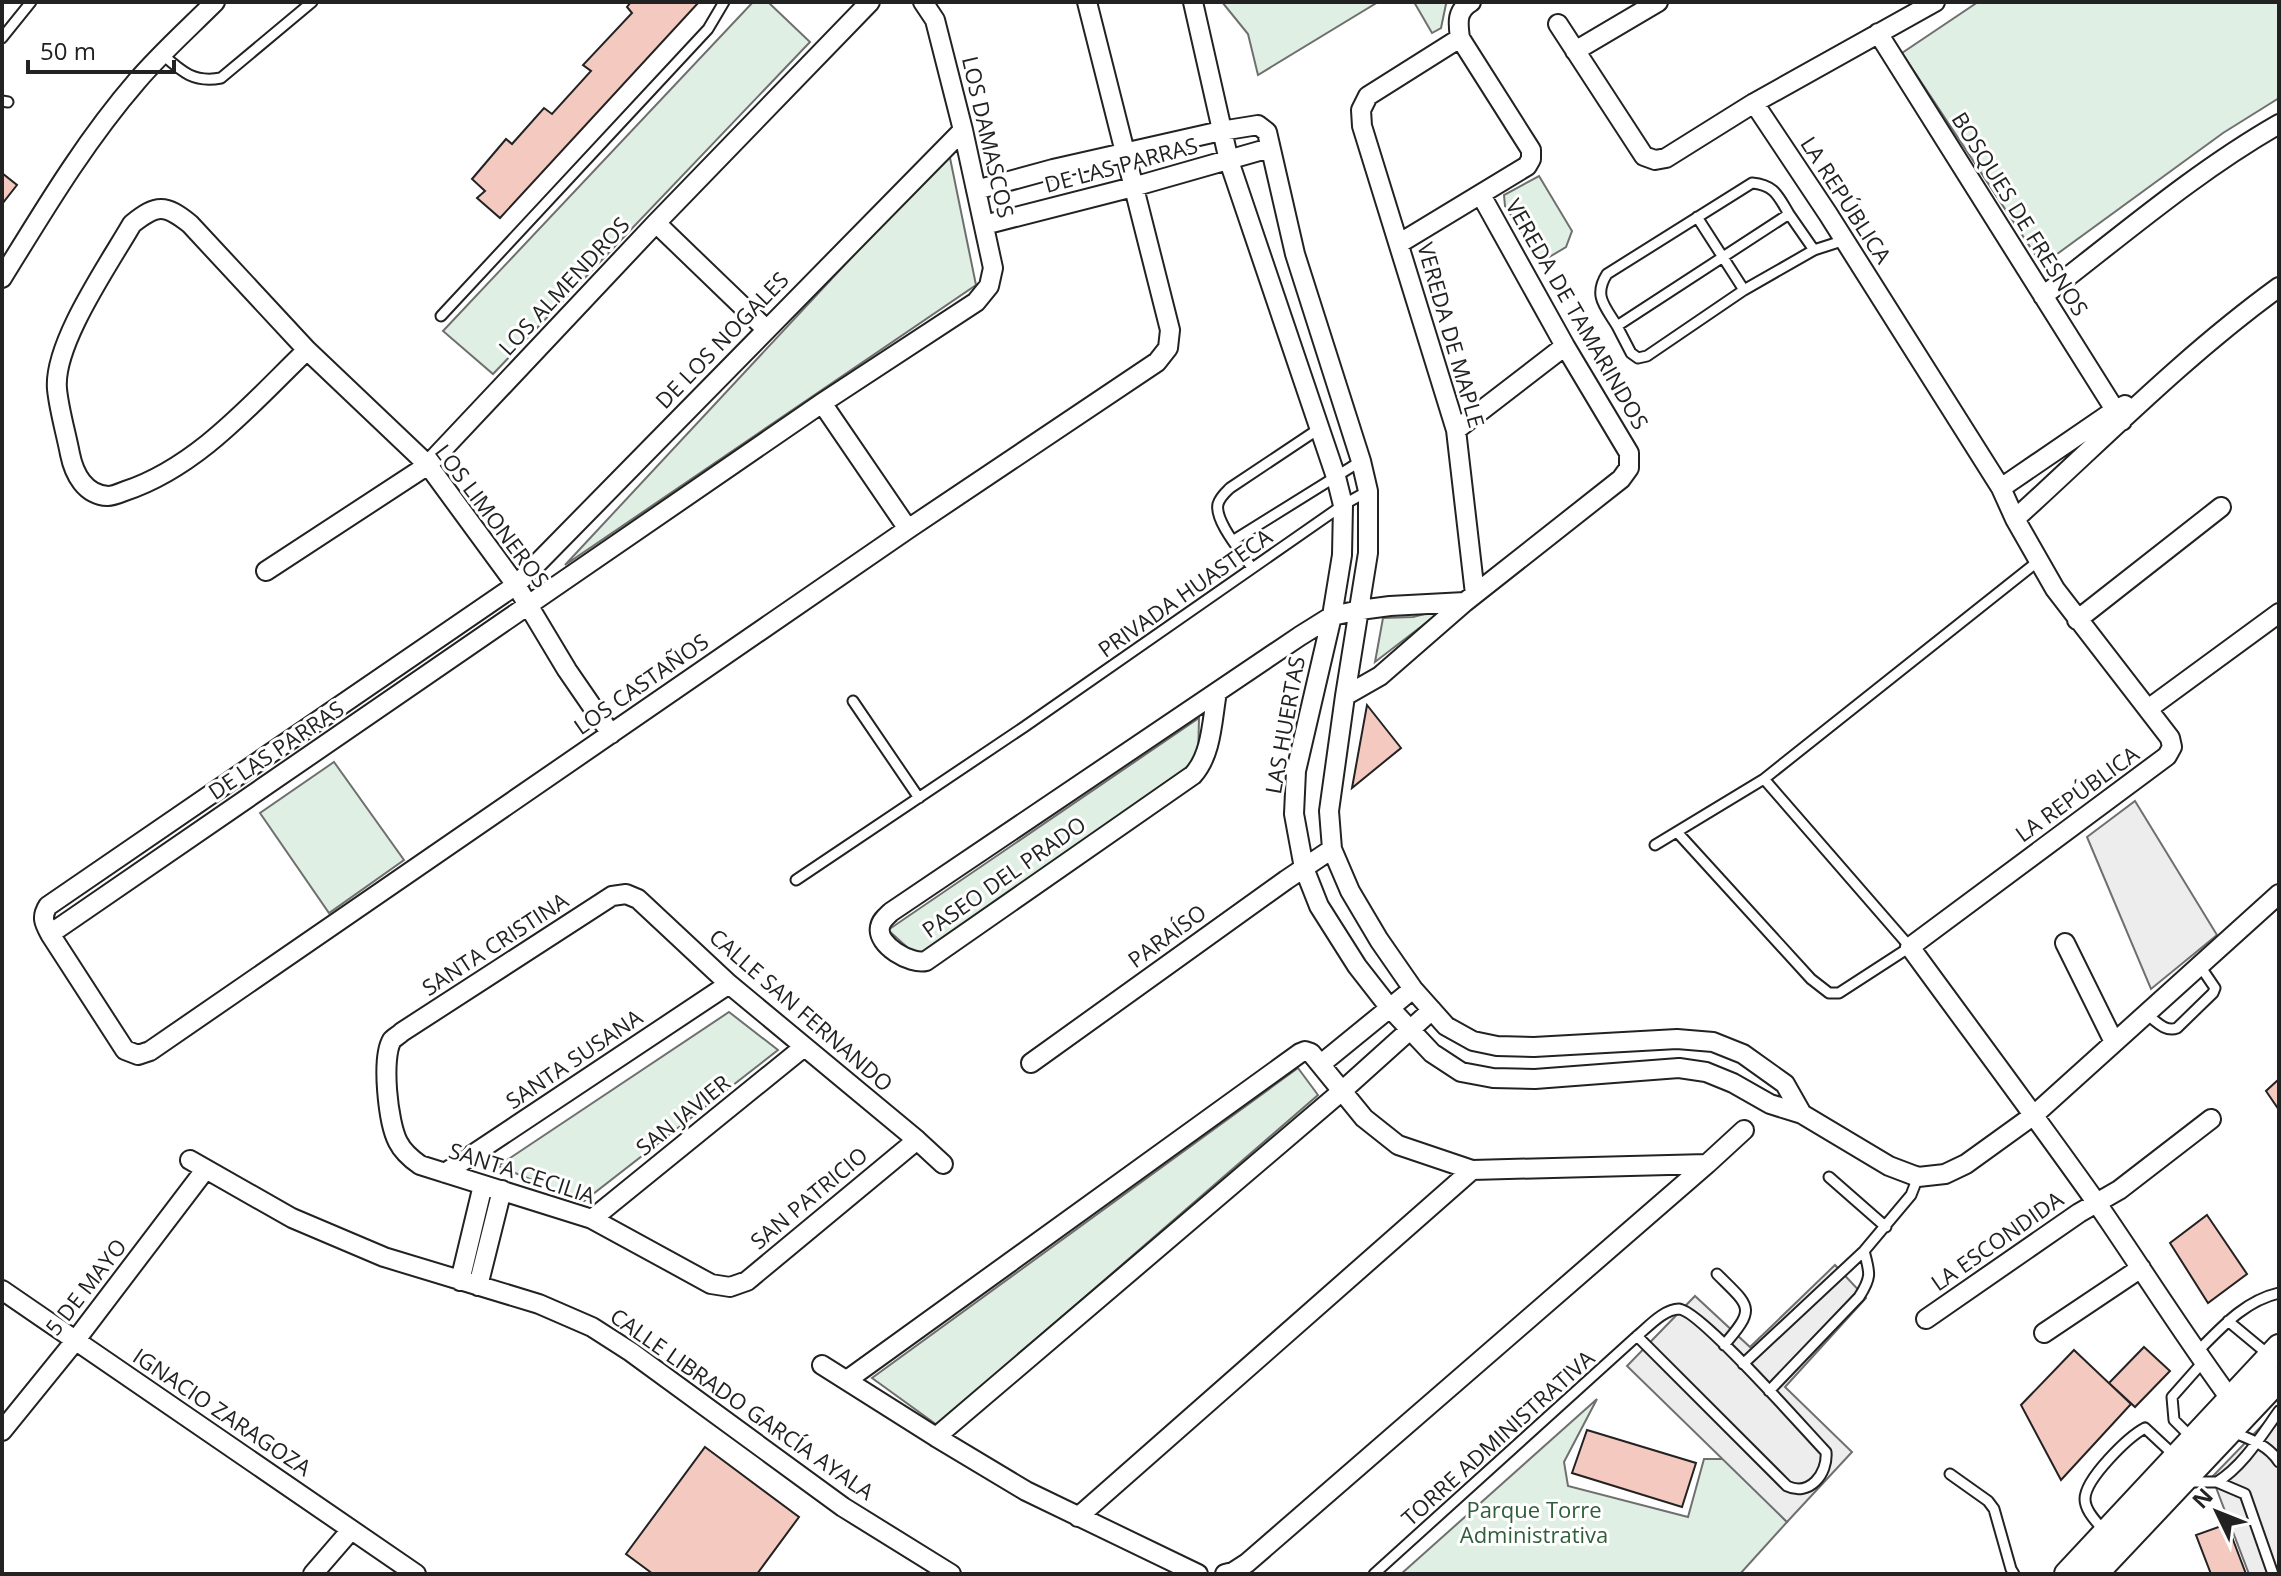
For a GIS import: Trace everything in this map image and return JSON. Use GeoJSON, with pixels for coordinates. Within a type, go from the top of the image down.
{"type":"FeatureCollection","features":[{"type":"Feature","properties":{"kind":"main road"},"geometry":{"type":"LineString","coordinates":[[2095,1574],[2181,1482],[2239,1413],[2276,1361]]}},
{"type":"Feature","properties":{"kind":"main road"},"geometry":{"type":"LineString","coordinates":[[2067,1574],[2193,1439],[2239,1413]]}},
{"type":"Feature","properties":{"kind":"street"},"geometry":{"type":"LineString","coordinates":[[2,278],[92,139],[138,80],[215,2]]}},
{"type":"Feature","properties":{"kind":"street","name":"LOS ALMENDROS"},"geometry":{"type":"LineString","coordinates":[[266,571],[428,465],[870,2]]}},
{"type":"Feature","properties":{"kind":"street","name":"LOS DAMASCOS"},"geometry":{"type":"LineString","coordinates":[[822,403],[976,302],[989,286],[993,268],[963,130],[935,20],[923,2]]}},
{"type":"Feature","properties":{"kind":"street"},"geometry":{"type":"LineString","coordinates":[[1087,2],[1133,187]]}},
{"type":"Feature","properties":{"kind":"street","name":"LAS HUERTAS"},"geometry":{"type":"LineString","coordinates":[[1193,2],[1229,161],[1343,505],[1342,555],[1332,616],[1296,771],[1294,814],[1304,868],[1319,906],[1357,966],[1389,1007],[1432,1053],[1461,1072],[1493,1078],[1535,1079],[1679,1068],[1706,1072],[1770,1104],[1802,1114],[1889,1166],[1918,1177]]}},
{"type":"Feature","properties":{"kind":"street"},"geometry":{"type":"LineString","coordinates":[[1460,38],[1457,20],[1464,6],[1471,2]]}},
{"type":"Feature","properties":{"kind":"street"},"geometry":{"type":"LineString","coordinates":[[1575,51],[1658,2]]}},
{"type":"Feature","properties":{"kind":"street"},"geometry":{"type":"LineString","coordinates":[[1558,24],[1644,156],[1655,160],[1666,158],[1754,103],[1935,2]]}},
{"type":"Feature","properties":{"kind":"street","name":"BOSQUES DE FRESNOS"},"geometry":{"type":"LineString","coordinates":[[1878,33],[2118,415]]}},
{"type":"Feature","properties":{"kind":"street","name":"VEREDA DE MAPLE"},"geometry":{"type":"LineString","coordinates":[[1460,38],[1368,96],[1361,110],[1362,126],[1456,430],[1470,598]]}},
{"type":"Feature","properties":{"kind":"street","name":"VEREDA DE TAMARINDOS"},"geometry":{"type":"LineString","coordinates":[[1460,38],[1531,150],[1527,166],[1481,195],[1629,453],[1629,468],[1621,479],[1470,598]]}},
{"type":"Feature","properties":{"kind":"street","name":"LA REPÚBLICA"},"geometry":{"type":"LineString","coordinates":[[1754,103],[1845,240],[2001,488],[2037,562],[2077,620],[2170,738],[2172,747],[2167,756],[1910,947]]}},
{"type":"Feature","properties":{"kind":"street"},"geometry":{"type":"LineString","coordinates":[[2043,296],[2144,217],[2243,145],[2279,124]]}},
{"type":"Feature","properties":{"kind":"street","name":"DE LAS PARRAS"},"geometry":{"type":"LineString","coordinates":[[976,190],[1053,169],[1258,125]]}},
{"type":"Feature","properties":{"kind":"street","name":"LAS HUERTAS"},"geometry":{"type":"LineString","coordinates":[[1258,125],[1267,132],[1295,254],[1368,491],[1368,553],[1329,811],[1332,849],[1350,891],[1413,989],[1446,1026],[1473,1041],[1497,1046],[1534,1047],[1677,1039],[1713,1042],[1743,1054],[1785,1084],[1802,1114]]}},
{"type":"Feature","properties":{"kind":"street","name":"DE LOS NOGALES"},"geometry":{"type":"LineString","coordinates":[[516,585],[963,130]]}},
{"type":"Feature","properties":{"kind":"street","name":"DE LAS PARRAS"},"geometry":{"type":"LineString","coordinates":[[984,225],[1270,148]]}},
{"type":"Feature","properties":{"kind":"street","name":"LOS CASTAÑOS"},"geometry":{"type":"LineString","coordinates":[[50,934],[125,1050],[138,1055],[150,1051],[908,529],[1157,362],[1168,348],[1170,330],[1133,187]]}},
{"type":"Feature","properties":{"kind":"street"},"geometry":{"type":"LineString","coordinates":[[1400,243],[1481,195]]}},
{"type":"Feature","properties":{"kind":"street","name":"LOS LIMONEROS"},"geometry":{"type":"LineString","coordinates":[[307,350],[241,415],[197,452],[145,484],[110,496],[92,492],[80,481],[72,465],[57,387],[59,360],[69,333],[132,224],[159,207],[176,212],[307,350],[428,465],[516,585],[567,670],[611,734]]}},
{"type":"Feature","properties":{"kind":"street"},"geometry":{"type":"LineString","coordinates":[[656,223],[766,329]]}},
{"type":"Feature","properties":{"kind":"street"},"geometry":{"type":"LineString","coordinates":[[2001,488],[2148,394],[2279,287]]}},
{"type":"Feature","properties":{"kind":"street"},"geometry":{"type":"LineString","coordinates":[[1456,430],[1565,346]]}},
{"type":"Feature","properties":{"kind":"street"},"geometry":{"type":"LineString","coordinates":[[529,606],[822,403],[908,529]]}},
{"type":"Feature","properties":{"kind":"street"},"geometry":{"type":"LineString","coordinates":[[2015,519],[2118,415]]}},
{"type":"Feature","properties":{"kind":"street"},"geometry":{"type":"LineString","coordinates":[[2077,620],[2221,507]]}},
{"type":"Feature","properties":{"kind":"street","name":"DE LAS PARRAS"},"geometry":{"type":"LineString","coordinates":[[516,585],[48,906],[43,922],[50,934],[529,606]]}},
{"type":"Feature","properties":{"kind":"street"},"geometry":{"type":"LineString","coordinates":[[1345,696],[1380,676],[1470,598]]}},
{"type":"Feature","properties":{"kind":"street","name":"PASEO DEL PRADO"},"geometry":{"type":"LineString","coordinates":[[1217,692],[1206,755],[1193,775],[926,961],[918,963],[910,960],[885,943],[879,928],[891,912],[1217,692],[1332,616],[1390,606],[1470,598]]}},
{"type":"Feature","properties":{"kind":"street"},"geometry":{"type":"LineString","coordinates":[[2148,709],[2279,613]]}},
{"type":"Feature","properties":{"kind":"street","name":"PARAÍSO"},"geometry":{"type":"LineString","coordinates":[[1031,1063],[1332,849]]}},
{"type":"Feature","properties":{"kind":"street","name":"CALLE SAN FERNANDO"},"geometry":{"type":"LineString","coordinates":[[626,894],[638,899],[729,984],[943,1164]]}},
{"type":"Feature","properties":{"kind":"street","name":"SANTA CRISTINA"},"geometry":{"type":"LineString","coordinates":[[392,1041],[612,896],[626,894]]}},
{"type":"Feature","properties":{"kind":"street"},"geometry":{"type":"LineString","coordinates":[[1918,1177],[1945,1174],[1966,1164],[2034,1115],[2279,894]]}},
{"type":"Feature","properties":{"kind":"street"},"geometry":{"type":"LineString","coordinates":[[2065,943],[2114,1042]]}},
{"type":"Feature","properties":{"kind":"street"},"geometry":{"type":"LineString","coordinates":[[1910,947],[2034,1115],[2239,1413]]}},
{"type":"Feature","properties":{"kind":"street","name":"SANTA SUSANA"},"geometry":{"type":"LineString","coordinates":[[445,1173],[729,984]]}},
{"type":"Feature","properties":{"kind":"street"},"geometry":{"type":"LineString","coordinates":[[1321,1064],[1413,989]]}},
{"type":"Feature","properties":{"kind":"street"},"geometry":{"type":"LineString","coordinates":[[936,1437],[1342,1091],[1432,1010]]}},
{"type":"Feature","properties":{"kind":"street","name":"SANTA CECILIA"},"geometry":{"type":"LineString","coordinates":[[392,1041],[386,1075],[388,1109],[397,1140],[406,1155],[420,1165],[592,1219],[711,1284],[730,1287]]}},
{"type":"Feature","properties":{"kind":"street","name":"SAN JAVIER"},"geometry":{"type":"LineString","coordinates":[[592,1219],[804,1047]]}},
{"type":"Feature","properties":{"kind":"street"},"geometry":{"type":"LineString","coordinates":[[847,1380],[1305,1051],[1321,1064],[1364,1118],[1398,1145],[1472,1170],[1707,1164]]}},
{"type":"Feature","properties":{"kind":"street","name":"LA ESCONDIDA"},"geometry":{"type":"LineString","coordinates":[[1926,1319],[2079,1213],[2119,1190],[2211,1119]]}},
{"type":"Feature","properties":{"kind":"street"},"geometry":{"type":"LineString","coordinates":[[1225,1574],[1247,1563],[1744,1130]]}},
{"type":"Feature","properties":{"kind":"street","name":"SAN PATRICIO"},"geometry":{"type":"LineString","coordinates":[[730,1287],[747,1281],[917,1140]]}},
{"type":"Feature","properties":{"kind":"street","name":"CALLE LIBRADO GARCÍA AYALA"},"geometry":{"type":"LineString","coordinates":[[197,1165],[292,1218],[384,1257],[539,1304],[592,1327],[631,1352],[843,1507],[951,1574]]}},
{"type":"Feature","properties":{"kind":"street","name":"5 DE MAYO"},"geometry":{"type":"LineString","coordinates":[[2,1431],[75,1341],[197,1165]]}},
{"type":"Feature","properties":{"kind":"street"},"geometry":{"type":"LineString","coordinates":[[1078,1517],[1472,1170]]}},
{"type":"Feature","properties":{"kind":"street"},"geometry":{"type":"LineString","coordinates":[[469,1284],[483,1185]]}},
{"type":"Feature","properties":{"kind":"street"},"geometry":{"type":"LineString","coordinates":[[469,1284],[502,1190]]}},
{"type":"Feature","properties":{"kind":"street"},"geometry":{"type":"LineString","coordinates":[[2044,1333],[2141,1268]]}},
{"type":"Feature","properties":{"kind":"street","name":"IGNACIO ZARAGOZA"},"geometry":{"type":"LineString","coordinates":[[2,1290],[416,1574]]}},
{"type":"Feature","properties":{"kind":"street"},"geometry":{"type":"LineString","coordinates":[[822,1365],[1026,1491],[1198,1574]]}},
{"type":"Feature","properties":{"kind":"street"},"geometry":{"type":"LineString","coordinates":[[313,1574],[351,1530]]}},
{"type":"Feature","properties":{"kind":"lane"},"geometry":{"type":"LineString","coordinates":[[2,38],[31,2]]}},
{"type":"Feature","properties":{"kind":"lane"},"geometry":{"type":"LineString","coordinates":[[163,55],[187,74],[204,81],[221,78],[312,2]]}},
{"type":"Feature","properties":{"kind":"lane"},"geometry":{"type":"LineString","coordinates":[[441,316],[708,29],[724,2]]}},
{"type":"Feature","properties":{"kind":"lane"},"geometry":{"type":"LineString","coordinates":[[1814,250],[1776,192],[1765,184],[1752,183],[1607,274],[1600,285],[1599,296],[1631,353],[1638,358],[1647,356],[1744,290],[1814,250],[1845,240]]}},
{"type":"Feature","properties":{"kind":"lane"},"geometry":{"type":"LineString","coordinates":[[1617,326],[1789,214]]}},
{"type":"Feature","properties":{"kind":"lane"},"geometry":{"type":"LineString","coordinates":[[1697,217],[1744,290]]}},
{"type":"Feature","properties":{"kind":"lane"},"geometry":{"type":"LineString","coordinates":[[1252,568],[1219,519],[1217,507],[1221,497],[1320,428]]}},
{"type":"Feature","properties":{"kind":"lane"},"geometry":{"type":"LineString","coordinates":[[1234,540],[1361,461]]}},
{"type":"Feature","properties":{"kind":"lane","name":"PRIVADA HUASTECA"},"geometry":{"type":"LineString","coordinates":[[796,880],[1024,727],[1343,505],[1368,491]]}},
{"type":"Feature","properties":{"kind":"lane"},"geometry":{"type":"LineString","coordinates":[[1655,845],[1764,779],[2037,562]]}},
{"type":"Feature","properties":{"kind":"lane"},"geometry":{"type":"LineString","coordinates":[[853,701],[919,798]]}},
{"type":"Feature","properties":{"kind":"lane"},"geometry":{"type":"LineString","coordinates":[[1677,832],[1811,979],[1829,993],[1839,993],[1910,947],[1764,779]]}},
{"type":"Feature","properties":{"kind":"lane"},"geometry":{"type":"LineString","coordinates":[[2145,1013],[2167,1029],[2172,1031],[2177,1028],[2215,988],[2199,965]]}},
{"type":"Feature","properties":{"kind":"lane"},"geometry":{"type":"LineString","coordinates":[[1829,1177],[1886,1227]]}},
{"type":"Feature","properties":{"kind":"lane"},"geometry":{"type":"LineString","coordinates":[[1743,1364],[1864,1251],[1911,1195],[1918,1177]]}},
{"type":"Feature","properties":{"kind":"lane"},"geometry":{"type":"LineString","coordinates":[[1769,1391],[1868,1284],[1870,1272],[1864,1251]]}},
{"type":"Feature","properties":{"kind":"lane"},"geometry":{"type":"LineString","coordinates":[[1717,1274],[1745,1302],[1747,1310],[1744,1322],[1724,1345]]}},
{"type":"Feature","properties":{"kind":"lane"},"geometry":{"type":"LineString","coordinates":[[2193,1439],[2174,1420],[2172,1397],[2228,1321],[2254,1301],[2279,1293]]}},
{"type":"Feature","properties":{"kind":"lane","name":"TORRE ADMINISTRATIVA"},"geometry":{"type":"LineString","coordinates":[[1379,1572],[1637,1336],[1670,1310],[1678,1309],[1691,1315],[1769,1391],[1826,1452],[1827,1463],[1823,1473],[1806,1489],[1797,1491],[1787,1486],[1637,1336]]}},
{"type":"Feature","properties":{"kind":"lane"},"geometry":{"type":"LineString","coordinates":[[2228,1321],[2276,1361]]}},
{"type":"Feature","properties":{"kind":"lane"},"geometry":{"type":"LineString","coordinates":[[2279,1411],[2239,1413],[2256,1441],[2275,1455],[2279,1462]]}},
{"type":"Feature","properties":{"kind":"lane"},"geometry":{"type":"LineString","coordinates":[[2217,1482],[2227,1476],[2279,1411]]}},
{"type":"Feature","properties":{"kind":"lane"},"geometry":{"type":"LineString","coordinates":[[2105,1533],[2085,1503],[2086,1488],[2134,1434],[2145,1428],[2177,1458]]}},
{"type":"Feature","properties":{"kind":"lane"},"geometry":{"type":"LineString","coordinates":[[1950,1474],[1988,1501],[1994,1509],[2014,1574]]}},
{"type":"Feature","properties":{"kind":"lane"},"geometry":{"type":"LineString","coordinates":[[2181,1482],[2217,1482],[2241,1491],[2248,1499],[2273,1574]]}},
{"type":"Feature","properties":{"kind":"green space"},"geometry":{"type":"Polygon","coordinates":[[[753,2],[768,2],[810,42],[493,374],[443,331],[753,2]]]}},
{"type":"Feature","properties":{"kind":"green space"},"geometry":{"type":"Polygon","coordinates":[[[1222,2],[1378,2],[1258,75],[1248,34],[1222,2]]]}},
{"type":"Feature","properties":{"kind":"green space"},"geometry":{"type":"Polygon","coordinates":[[[1414,2],[1449,2],[1441,28],[1432,33],[1414,2]]]}},
{"type":"Feature","properties":{"kind":"green space"},"geometry":{"type":"Polygon","coordinates":[[[1978,2],[2279,2],[2279,98],[2223,133],[2042,265],[1902,53],[1978,2]]]}},
{"type":"Feature","properties":{"kind":"green space"},"geometry":{"type":"Polygon","coordinates":[[[949,153],[976,285],[565,565],[949,153]]]}},
{"type":"Feature","properties":{"kind":"green space"},"geometry":{"type":"Polygon","coordinates":[[[1539,176],[1572,231],[1566,247],[1541,262],[1505,206],[1504,195],[1539,176]]]}},
{"type":"Feature","properties":{"kind":"green space"},"geometry":{"type":"Polygon","coordinates":[[[1444,609],[1375,662],[1383,618],[1413,617],[1444,609]]]}},
{"type":"Feature","properties":{"kind":"green space"},"geometry":{"type":"Polygon","coordinates":[[[1199,718],[1198,762],[918,957],[888,930],[1199,718]]]}},
{"type":"Feature","properties":{"kind":"green space"},"geometry":{"type":"Polygon","coordinates":[[[334,762],[404,860],[329,913],[260,813],[334,762]]]}},
{"type":"Feature","properties":{"kind":"green space"},"geometry":{"type":"Polygon","coordinates":[[[729,1012],[778,1050],[584,1201],[498,1166],[729,1012]]]}},
{"type":"Feature","properties":{"kind":"green space"},"geometry":{"type":"Polygon","coordinates":[[[1298,1068],[1318,1095],[937,1425],[872,1378],[1298,1068]]]}},
{"type":"Feature","properties":{"kind":"green space","name":"Parque Torre Administrativa"},"geometry":{"type":"Polygon","coordinates":[[[1597,1399],[1564,1462],[1568,1486],[1688,1517],[1704,1459],[1725,1459],[1787,1522],[1740,1574],[1401,1574],[1597,1399]]]}},
{"type":"Feature","properties":{"kind":"shaded area"},"geometry":{"type":"Polygon","coordinates":[[[2135,801],[2217,935],[2151,989],[2087,837],[2135,801]]]}},
{"type":"Feature","properties":{"kind":"shaded area"},"geometry":{"type":"Polygon","coordinates":[[[1835,1265],[1866,1298],[1785,1387],[1852,1452],[1787,1522],[1627,1366],[1695,1296],[1750,1347],[1835,1265]]]}},
{"type":"Feature","properties":{"kind":"shaded area"},"geometry":{"type":"Polygon","coordinates":[[[2279,1408],[2279,1574],[2249,1574],[2212,1477],[2279,1408]]]}},
{"type":"Feature","properties":{"kind":"building"},"geometry":{"type":"Polygon","coordinates":[[[631,2],[699,2],[500,218],[477,198],[485,191],[472,179],[506,139],[512,144],[544,108],[552,114],[591,71],[583,65],[632,13],[627,7],[631,2]]]}},
{"type":"Feature","properties":{"kind":"building"},"geometry":{"type":"Polygon","coordinates":[[[2,173],[17,185],[2,204],[2,173]]]}},
{"type":"Feature","properties":{"kind":"building"},"geometry":{"type":"Polygon","coordinates":[[[1367,705],[1401,748],[1352,788],[1367,705]]]}},
{"type":"Feature","properties":{"kind":"building"},"geometry":{"type":"Polygon","coordinates":[[[2279,1079],[2279,1110],[2266,1091],[2279,1079]]]}},
{"type":"Feature","properties":{"kind":"building"},"geometry":{"type":"Polygon","coordinates":[[[2207,1215],[2247,1274],[2208,1303],[2170,1243],[2207,1215]]]}},
{"type":"Feature","properties":{"kind":"building"},"geometry":{"type":"Polygon","coordinates":[[[2144,1347],[2170,1371],[2135,1407],[2109,1383],[2144,1347]]]}},
{"type":"Feature","properties":{"kind":"building"},"geometry":{"type":"Polygon","coordinates":[[[2074,1350],[2131,1404],[2061,1480],[2021,1405],[2074,1350]]]}},
{"type":"Feature","properties":{"kind":"building"},"geometry":{"type":"Polygon","coordinates":[[[1587,1430],[1696,1463],[1682,1507],[1572,1473],[1587,1430]]]}},
{"type":"Feature","properties":{"kind":"building"},"geometry":{"type":"Polygon","coordinates":[[[705,1447],[799,1517],[757,1574],[653,1574],[626,1554],[705,1447]]]}},
{"type":"Feature","properties":{"kind":"building"},"geometry":{"type":"Polygon","coordinates":[[[2227,1524],[2246,1574],[2211,1574],[2196,1535],[2227,1524]]]}}]}
